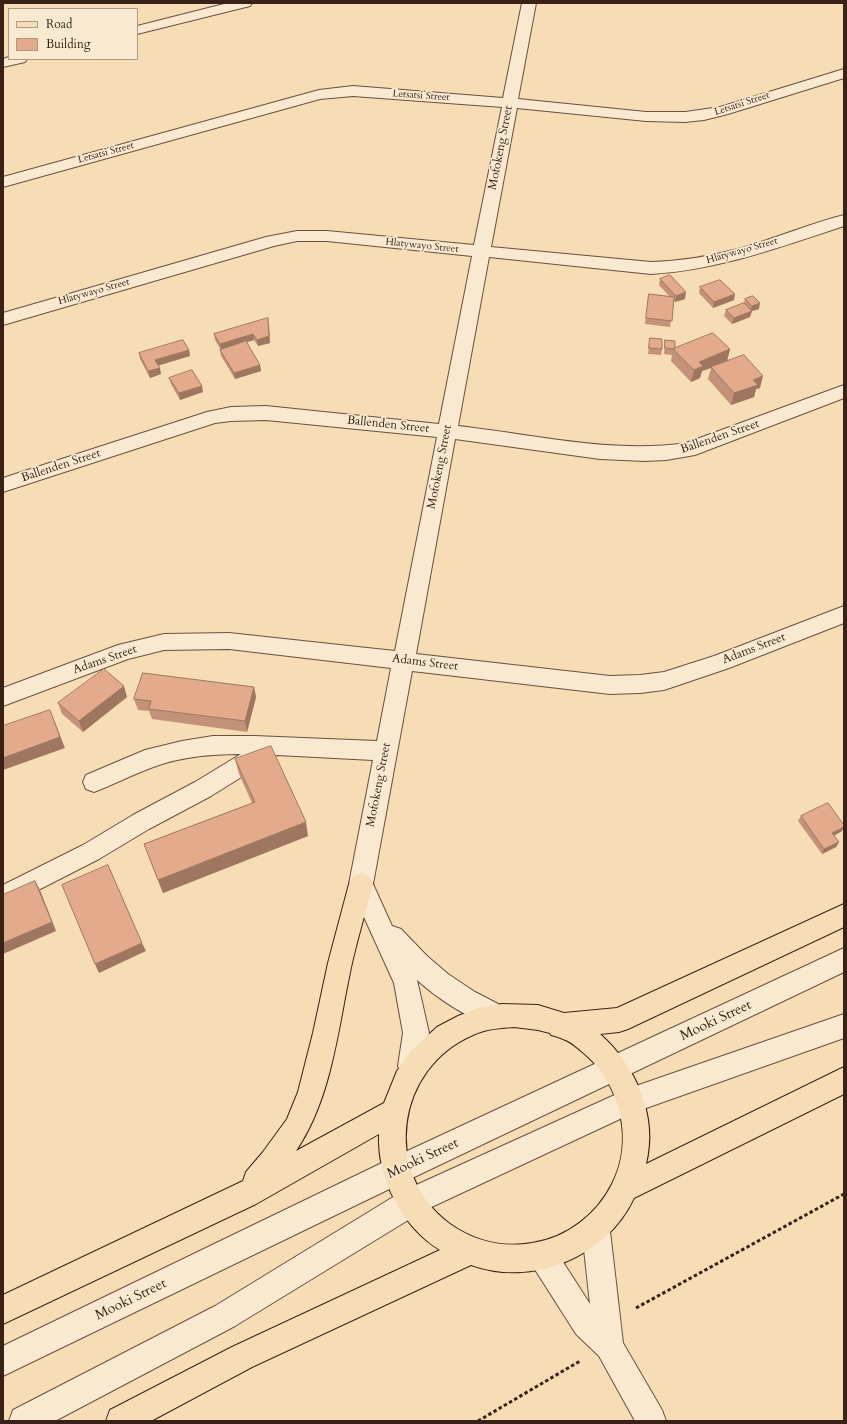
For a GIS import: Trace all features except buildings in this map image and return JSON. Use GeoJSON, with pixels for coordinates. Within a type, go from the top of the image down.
{"type":"FeatureCollection","features":[{"type":"Feature","properties":{"kind":"main road"},"geometry":{"type":"LineString","coordinates":[[246,1194],[274,1162],[296,1128],[311,1092],[326,1033],[340,964],[361,884]]}},
{"type":"Feature","properties":{"kind":"main road"},"geometry":{"type":"LineString","coordinates":[[560,1026],[619,1020],[844,916]]}},
{"type":"Feature","properties":{"kind":"main road"},"geometry":{"type":"LineString","coordinates":[[512,1015],[544,1019],[560,1026],[590,1044],[613,1069],[624,1086],[630,1101],[636,1131],[635,1160],[628,1187],[610,1218],[596,1231],[571,1246],[544,1258],[509,1260],[471,1250],[447,1237],[427,1219],[413,1201],[403,1184],[398,1170],[392,1142],[393,1112],[400,1088],[411,1066],[448,1031],[495,1016],[512,1015]]}},
{"type":"Feature","properties":{"kind":"main road"},"geometry":{"type":"LineString","coordinates":[[628,1187],[844,1080]]}},
{"type":"Feature","properties":{"kind":"main road"},"geometry":{"type":"LineString","coordinates":[[3,1310],[246,1194],[393,1112]]}},
{"type":"Feature","properties":{"kind":"main road"},"geometry":{"type":"LineString","coordinates":[[125,1420],[242,1357],[471,1250]]}},
{"type":"Feature","properties":{"kind":"street"},"geometry":{"type":"LineString","coordinates":[[138,30],[245,3]]}},
{"type":"Feature","properties":{"kind":"street","name":"Mofokeng Street"},"geometry":{"type":"LineString","coordinates":[[361,884],[529,3]]}},
{"type":"Feature","properties":{"kind":"street"},"geometry":{"type":"LineString","coordinates":[[3,63],[16,60]]}},
{"type":"Feature","properties":{"kind":"street","name":"Letsatsi Street"},"geometry":{"type":"LineString","coordinates":[[3,182],[319,95],[336,92],[353,91],[510,102],[656,118],[690,118],[724,111],[844,73]]}},
{"type":"Feature","properties":{"kind":"street","name":"Hlatywayo Street"},"geometry":{"type":"LineString","coordinates":[[3,318],[247,247],[297,236],[327,236],[651,268],[674,268],[720,260],[844,220]]}},
{"type":"Feature","properties":{"kind":"street","name":"Ballenden Street"},"geometry":{"type":"LineString","coordinates":[[3,485],[182,427],[231,414],[273,413],[579,448],[621,452],[670,454],[688,450],[844,391]]}},
{"type":"Feature","properties":{"kind":"street","name":"Adams Street"},"geometry":{"type":"LineString","coordinates":[[3,697],[126,651],[164,642],[229,641],[610,685],[640,684],[664,680],[722,662],[844,614]]}},
{"type":"Feature","properties":{"kind":"street"},"geometry":{"type":"LineString","coordinates":[[94,782],[145,760],[182,750],[213,746],[274,746],[386,751]]}},
{"type":"Feature","properties":{"kind":"street"},"geometry":{"type":"LineString","coordinates":[[3,897],[91,852],[274,746]]}},
{"type":"Feature","properties":{"kind":"street"},"geometry":{"type":"LineString","coordinates":[[361,884],[406,983],[416,1033],[411,1066]]}},
{"type":"Feature","properties":{"kind":"street"},"geometry":{"type":"LineString","coordinates":[[381,926],[418,965],[444,987],[465,1001],[495,1016]]}},
{"type":"Feature","properties":{"kind":"street","name":"Mooki Street"},"geometry":{"type":"LineString","coordinates":[[3,1361],[398,1170],[844,960]]}},
{"type":"Feature","properties":{"kind":"street"},"geometry":{"type":"LineString","coordinates":[[24,1421],[225,1316],[413,1201],[630,1101],[844,1026]]}},
{"type":"Feature","properties":{"kind":"street"},"geometry":{"type":"LineString","coordinates":[[596,1231],[606,1339],[651,1421]]}},
{"type":"Feature","properties":{"kind":"street"},"geometry":{"type":"LineString","coordinates":[[544,1258],[586,1324],[606,1339]]}},
{"type":"Feature","properties":{"kind":"path"},"geometry":{"type":"LineString","coordinates":[[478,1421],[580,1361],[606,1339],[624,1315],[844,1194]]}}]}
